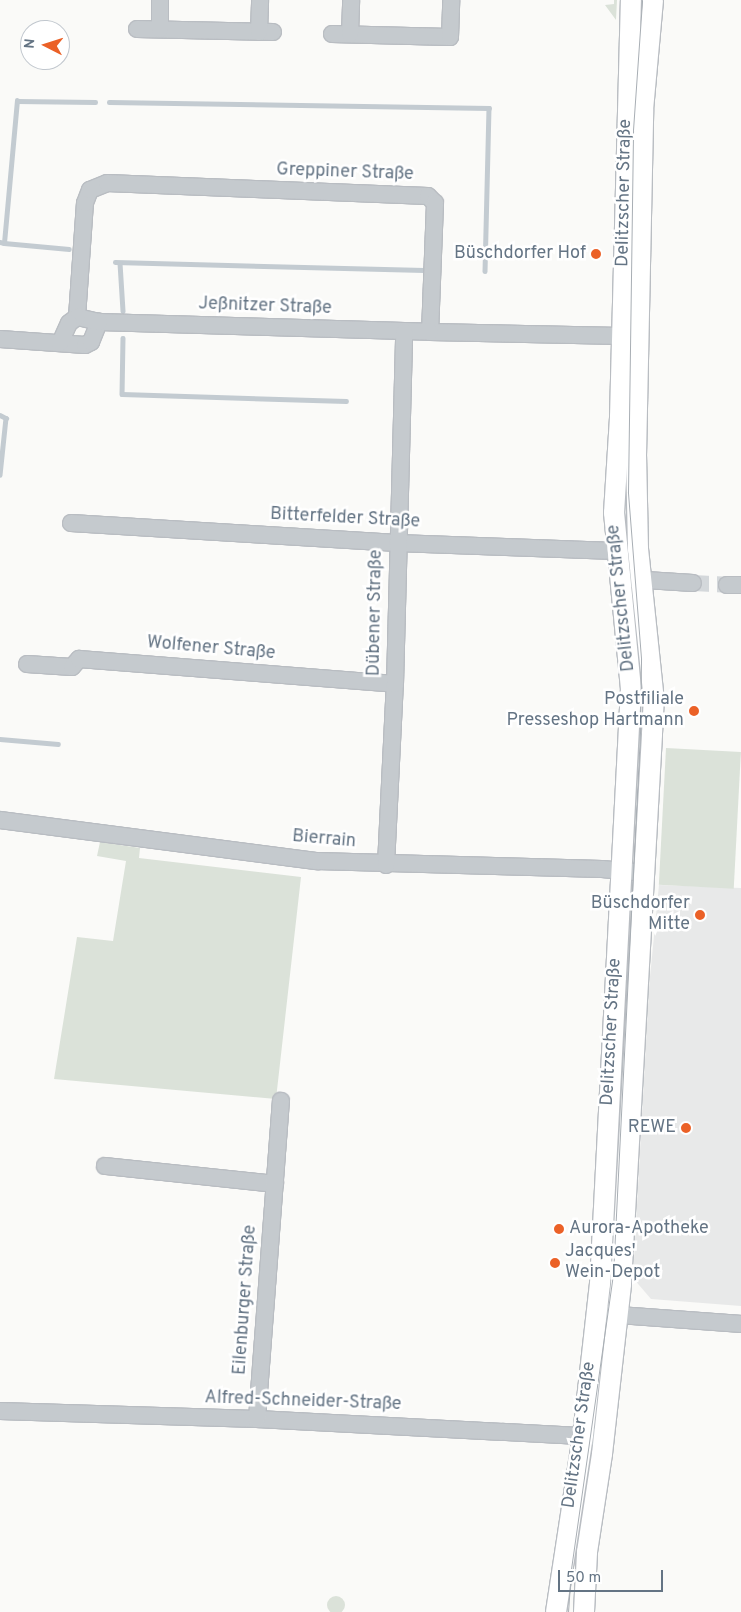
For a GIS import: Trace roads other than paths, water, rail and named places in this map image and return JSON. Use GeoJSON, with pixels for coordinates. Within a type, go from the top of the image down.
{"type":"FeatureCollection","features":[{"type":"Feature","properties":{"kind":"main road","name":"Delitzscher Straße"},"geometry":{"type":"LineString","coordinates":[[556,1612],[583,1435],[596,1314],[631,689],[617,551],[614,485],[622,336],[631,0]]}},
{"type":"Feature","properties":{"kind":"main road","name":"Delitzscher Straße"},"geometry":{"type":"LineString","coordinates":[[584,1612],[587,1552],[604,1437],[617,1316],[636,993],[642,954],[654,701],[641,580],[636,504],[643,101],[653,0]]}},
{"type":"Feature","properties":{"kind":"street"},"geometry":{"type":"LineString","coordinates":[[160,0],[160,29]]}},
{"type":"Feature","properties":{"kind":"street"},"geometry":{"type":"LineString","coordinates":[[137,29],[266,32],[260,0]]}},
{"type":"Feature","properties":{"kind":"street"},"geometry":{"type":"LineString","coordinates":[[350,34],[351,0]]}},
{"type":"Feature","properties":{"kind":"street"},"geometry":{"type":"LineString","coordinates":[[332,34],[450,37],[451,0]]}},
{"type":"Feature","properties":{"kind":"street","name":"Greppiner Straße"},"geometry":{"type":"LineString","coordinates":[[77,317],[85,203],[90,190],[107,182],[428,196],[435,203],[430,332]]}},
{"type":"Feature","properties":{"kind":"street"},"geometry":{"type":"LineString","coordinates":[[60,343],[69,323],[77,317]]}},
{"type":"Feature","properties":{"kind":"street","name":"Jeßnitzer Straße"},"geometry":{"type":"LineString","coordinates":[[77,317],[99,322],[430,332]]}},
{"type":"Feature","properties":{"kind":"street"},"geometry":{"type":"LineString","coordinates":[[0,339],[84,345],[91,342],[99,322]]}},
{"type":"Feature","properties":{"kind":"street","name":"Dübener Straße"},"geometry":{"type":"LineString","coordinates":[[386,865],[395,684],[397,543],[404,332]]}},
{"type":"Feature","properties":{"kind":"street"},"geometry":{"type":"LineString","coordinates":[[430,332],[622,336]]}},
{"type":"Feature","properties":{"kind":"street","name":"Bitterfelder Straße"},"geometry":{"type":"LineString","coordinates":[[71,523],[397,543],[617,551]]}},
{"type":"Feature","properties":{"kind":"street"},"geometry":{"type":"LineString","coordinates":[[620,579],[693,583]]}},
{"type":"Feature","properties":{"kind":"street","name":"Wolfener Straße"},"geometry":{"type":"LineString","coordinates":[[27,664],[72,667],[79,659],[395,684]]}},
{"type":"Feature","properties":{"kind":"street","name":"Bierrain"},"geometry":{"type":"LineString","coordinates":[[0,820],[317,861],[646,873]]}},
{"type":"Feature","properties":{"kind":"street","name":"Eilenburger Straße"},"geometry":{"type":"LineString","coordinates":[[257,1419],[281,1100]]}},
{"type":"Feature","properties":{"kind":"street"},"geometry":{"type":"LineString","coordinates":[[105,1166],[275,1184]]}},
{"type":"Feature","properties":{"kind":"street"},"geometry":{"type":"LineString","coordinates":[[596,1314],[741,1324]]}},
{"type":"Feature","properties":{"kind":"street","name":"Alfred-Schneider-Straße"},"geometry":{"type":"LineString","coordinates":[[0,1412],[257,1419],[604,1437]]}},
{"type":"Feature","properties":{"kind":"waterway"},"geometry":{"type":"LineString","coordinates":[[0,242],[4,243],[17,101],[95,102]]}},
{"type":"Feature","properties":{"kind":"waterway"},"geometry":{"type":"LineString","coordinates":[[109,102],[489,108],[485,271]]}},
{"type":"Feature","properties":{"kind":"waterway"},"geometry":{"type":"LineString","coordinates":[[4,243],[69,249]]}},
{"type":"Feature","properties":{"kind":"waterway"},"geometry":{"type":"LineString","coordinates":[[115,262],[424,270]]}},
{"type":"Feature","properties":{"kind":"waterway"},"geometry":{"type":"LineString","coordinates":[[120,263],[123,311]]}},
{"type":"Feature","properties":{"kind":"waterway"},"geometry":{"type":"LineString","coordinates":[[123,338],[122,394],[346,401]]}},
{"type":"Feature","properties":{"kind":"waterway"},"geometry":{"type":"LineString","coordinates":[[0,415],[6,418],[0,475]]}},
{"type":"Feature","properties":{"kind":"waterway"},"geometry":{"type":"LineString","coordinates":[[0,739],[58,744]]}},
{"type":"Feature","properties":{"kind":"tunnel"},"geometry":{"type":"LineString","coordinates":[[693,583],[727,585]]}},
{"type":"Feature","properties":{"kind":"tram line"},"geometry":{"type":"LineString","coordinates":[[568,1612],[571,1569],[613,1275],[640,733],[641,658],[628,492],[633,130],[642,0]]}},
{"type":"Feature","properties":{"kind":"place","name":"Büschdorfer Hof"},"geometry":{"type":"Point","coordinates":[596,254]}},
{"type":"Feature","properties":{"kind":"place","name":"Postfiliale Presseshop Hartmann"},"geometry":{"type":"Point","coordinates":[694,711]}},
{"type":"Feature","properties":{"kind":"place","name":"Büschdorfer Mitte"},"geometry":{"type":"Point","coordinates":[700,915]}},
{"type":"Feature","properties":{"kind":"place","name":"REWE"},"geometry":{"type":"Point","coordinates":[686,1128]}},
{"type":"Feature","properties":{"kind":"place","name":"Aurora-Apotheke"},"geometry":{"type":"Point","coordinates":[559,1229]}},
{"type":"Feature","properties":{"kind":"place","name":"Jacques' Wein-Depot"},"geometry":{"type":"Point","coordinates":[555,1263]}}]}
